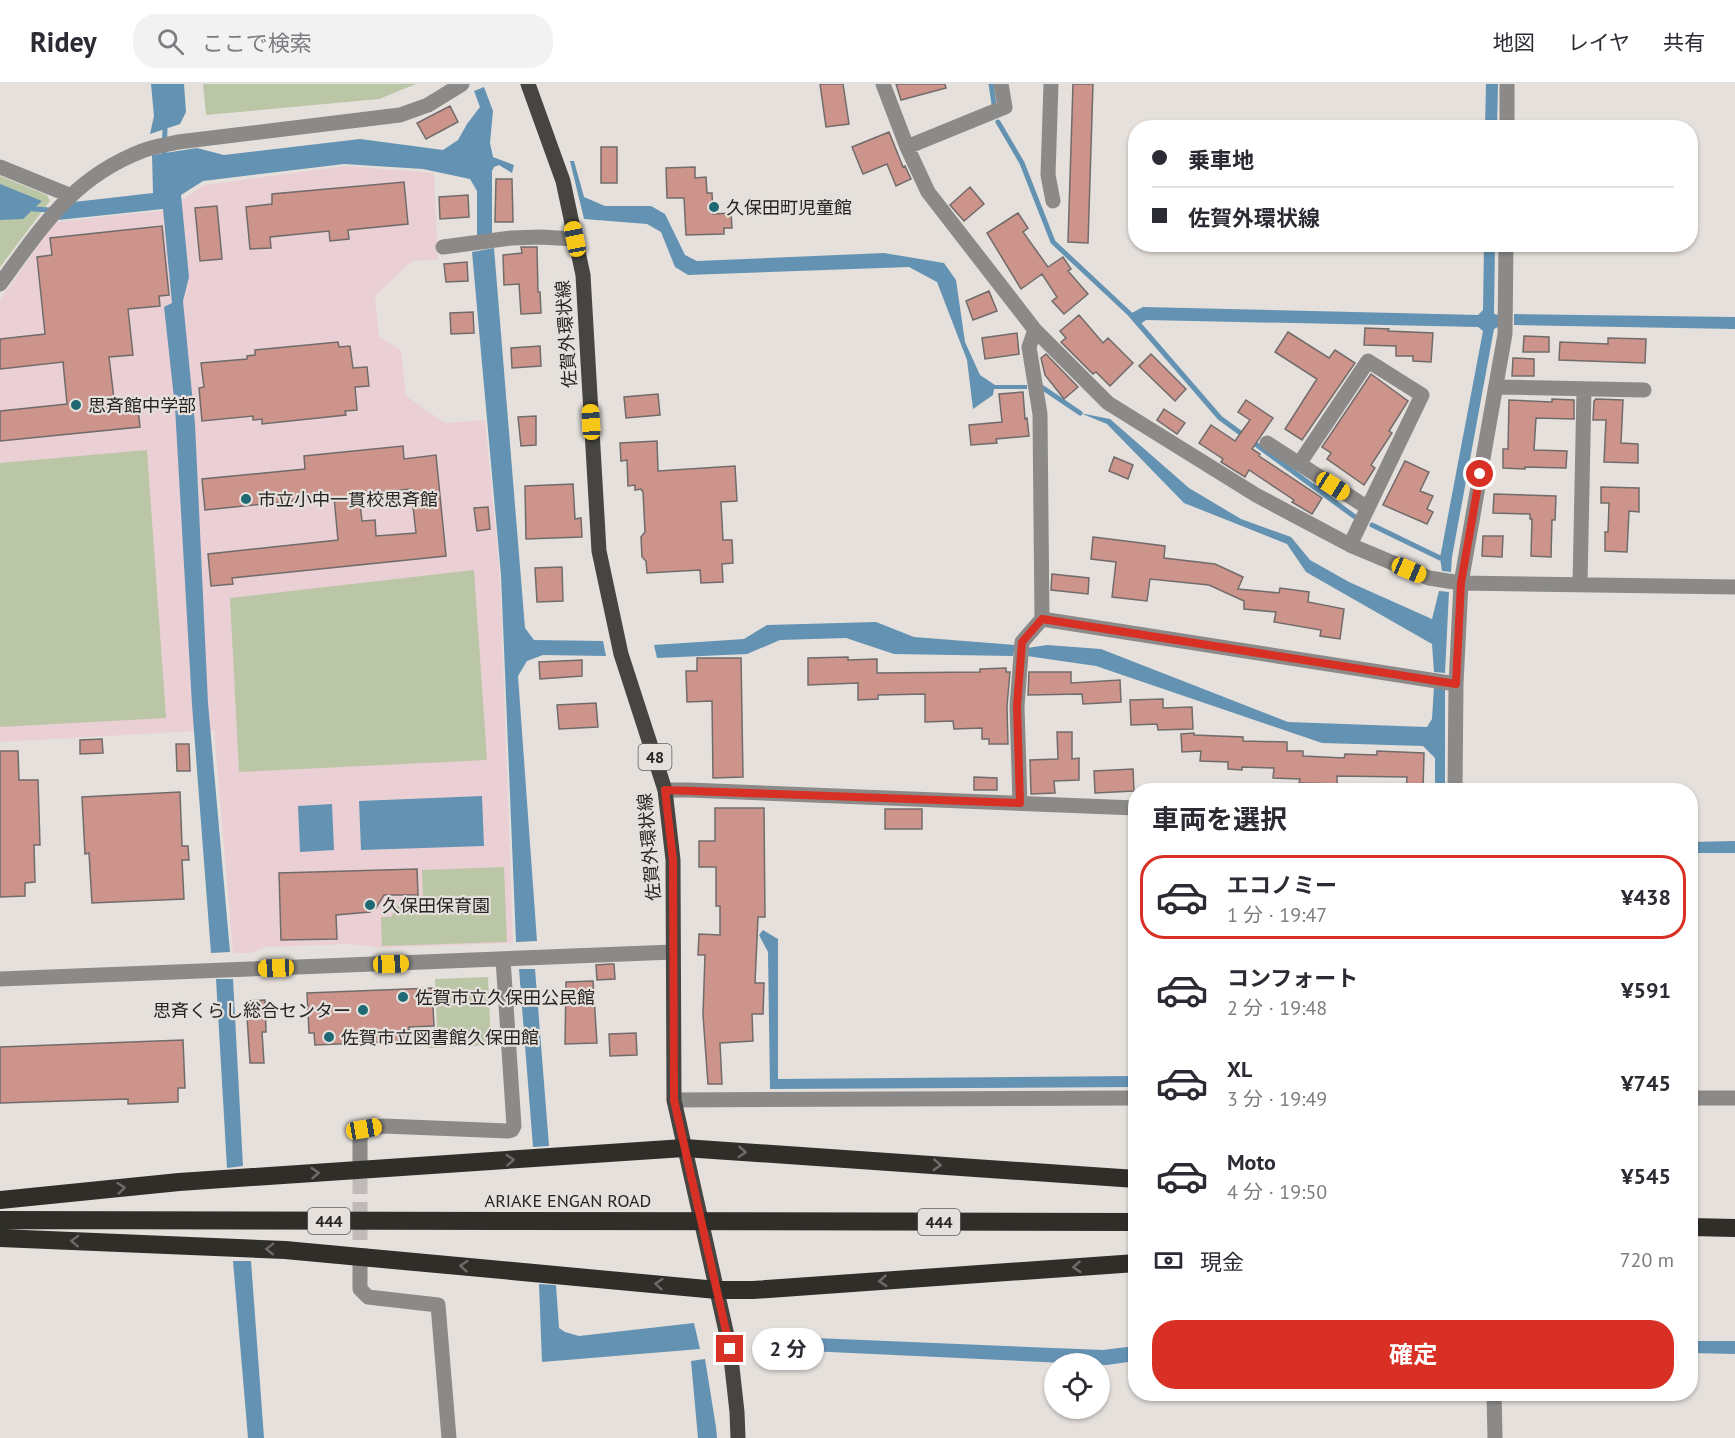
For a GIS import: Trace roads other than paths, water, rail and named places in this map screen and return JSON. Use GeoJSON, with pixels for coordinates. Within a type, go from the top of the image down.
{"type":"FeatureCollection","features":[{"type":"Feature","properties":{"kind":"highway"},"geometry":{"type":"LineString","coordinates":[[0,1200],[179,1182],[684,1148],[1128,1178]]}},
{"type":"Feature","properties":{"kind":"highway","name":"ARIAKE ENGAN ROAD"},"geometry":{"type":"LineString","coordinates":[[0,1220],[1128,1222]]}},
{"type":"Feature","properties":{"kind":"highway"},"geometry":{"type":"LineString","coordinates":[[1698,1227],[1735,1228]]}},
{"type":"Feature","properties":{"kind":"highway"},"geometry":{"type":"LineString","coordinates":[[0,1238],[285,1250],[717,1290],[753,1290],[1128,1264]]}},
{"type":"Feature","properties":{"kind":"main road","name":"佐賀外環状線"},"geometry":{"type":"LineString","coordinates":[[528,84],[563,181],[583,275],[599,550],[621,654],[665,790],[673,860],[674,1100],[730,1349],[738,1438]]}},
{"type":"Feature","properties":{"kind":"street"},"geometry":{"type":"LineString","coordinates":[[0,285],[46,222],[67,198],[110,166],[144,150],[178,142],[400,115],[428,105],[462,84]]}},
{"type":"Feature","properties":{"kind":"street"},"geometry":{"type":"LineString","coordinates":[[883,84],[907,147],[928,192],[1035,330],[1108,403],[1256,495],[1350,545],[1429,578],[1461,583],[1735,587]]}},
{"type":"Feature","properties":{"kind":"street"},"geometry":{"type":"LineString","coordinates":[[907,147],[1005,107],[1001,84]]}},
{"type":"Feature","properties":{"kind":"street"},"geometry":{"type":"LineString","coordinates":[[1051,84],[1048,175],[1053,201]]}},
{"type":"Feature","properties":{"kind":"street"},"geometry":{"type":"LineString","coordinates":[[1507,84],[1507,120]]}},
{"type":"Feature","properties":{"kind":"street"},"geometry":{"type":"LineString","coordinates":[[0,167],[67,198]]}},
{"type":"Feature","properties":{"kind":"street"},"geometry":{"type":"LineString","coordinates":[[443,247],[511,238],[575,239]]}},
{"type":"Feature","properties":{"kind":"street"},"geometry":{"type":"LineString","coordinates":[[1455,783],[1456,684],[1461,583],[1505,334],[1506,252]]}},
{"type":"Feature","properties":{"kind":"street"},"geometry":{"type":"LineString","coordinates":[[1020,803],[1017,706],[1022,642],[1042,619],[1040,414],[1029,347],[1035,330]]}},
{"type":"Feature","properties":{"kind":"street"},"geometry":{"type":"LineString","coordinates":[[1299,464],[1368,361],[1422,395],[1350,545]]}},
{"type":"Feature","properties":{"kind":"street"},"geometry":{"type":"LineString","coordinates":[[1496,387],[1644,390]]}},
{"type":"Feature","properties":{"kind":"street"},"geometry":{"type":"LineString","coordinates":[[1580,585],[1584,389]]}},
{"type":"Feature","properties":{"kind":"street"},"geometry":{"type":"LineString","coordinates":[[1267,443],[1368,508]]}},
{"type":"Feature","properties":{"kind":"street"},"geometry":{"type":"LineString","coordinates":[[1042,619],[1456,684]]}},
{"type":"Feature","properties":{"kind":"street"},"geometry":{"type":"LineString","coordinates":[[665,790],[1128,808]]}},
{"type":"Feature","properties":{"kind":"street"},"geometry":{"type":"LineString","coordinates":[[0,979],[673,952]]}},
{"type":"Feature","properties":{"kind":"street"},"geometry":{"type":"LineString","coordinates":[[360,1160],[360,1139],[364,1129],[384,1126],[512,1130],[514,1126],[503,959]]}},
{"type":"Feature","properties":{"kind":"street"},"geometry":{"type":"LineString","coordinates":[[674,1100],[1128,1098]]}},
{"type":"Feature","properties":{"kind":"street"},"geometry":{"type":"LineString","coordinates":[[1698,1098],[1735,1098]]}},
{"type":"Feature","properties":{"kind":"street"},"geometry":{"type":"LineString","coordinates":[[360,1263],[360,1289],[368,1297],[438,1305],[449,1438]]}},
{"type":"Feature","properties":{"kind":"street"},"geometry":{"type":"LineString","coordinates":[[1494,1401],[1495,1438]]}},
{"type":"Feature","properties":{"kind":"water"},"geometry":{"type":"Polygon","coordinates":[[[151,84],[184,84],[186,112],[180,124],[150,134],[154,116],[151,84]]]}},
{"type":"Feature","properties":{"kind":"water"},"geometry":{"type":"Polygon","coordinates":[[[1486,84],[1498,84],[1497,120],[1485,120],[1486,84]]]}},
{"type":"Feature","properties":{"kind":"water"},"geometry":{"type":"Polygon","coordinates":[[[484,87],[493,111],[490,143],[493,157],[514,165],[512,173],[499,165],[492,171],[492,235],[477,236],[477,191],[470,179],[423,169],[344,164],[203,181],[181,195],[189,277],[183,301],[195,424],[208,703],[230,952],[211,953],[192,705],[175,407],[164,307],[172,303],[163,209],[58,220],[74,202],[153,193],[152,155],[197,148],[224,155],[360,139],[443,150],[458,140],[480,107],[474,91],[484,87]]]}},
{"type":"Feature","properties":{"kind":"water"},"geometry":{"type":"Polygon","coordinates":[[[570,161],[574,161],[584,197],[605,206],[651,206],[665,214],[685,255],[697,261],[884,253],[944,263],[956,280],[965,342],[980,375],[995,385],[1027,385],[1027,389],[994,389],[993,395],[973,409],[967,360],[937,282],[909,267],[688,275],[675,267],[661,232],[647,224],[584,219],[570,161]]]}},
{"type":"Feature","properties":{"kind":"water"},"geometry":{"type":"Polygon","coordinates":[[[0,184],[42,201],[23,219],[0,220],[0,184]]]}},
{"type":"Feature","properties":{"kind":"water"},"geometry":{"type":"Polygon","coordinates":[[[494,248],[525,628],[534,640],[603,641],[606,656],[543,655],[527,661],[518,676],[537,941],[516,942],[501,575],[472,252],[494,248]]]}},
{"type":"Feature","properties":{"kind":"water"},"geometry":{"type":"Polygon","coordinates":[[[1484,252],[1495,252],[1494,314],[1500,315],[1498,327],[1494,329],[1451,572],[1442,571],[1440,558],[1483,331],[1478,327],[1146,320],[1139,325],[1130,314],[1143,307],[1478,315],[1483,310],[1484,252]]]}},
{"type":"Feature","properties":{"kind":"water"},"geometry":{"type":"Polygon","coordinates":[[[1514,314],[1735,317],[1735,329],[1514,325],[1514,314]]]}},
{"type":"Feature","properties":{"kind":"water"},"geometry":{"type":"Polygon","coordinates":[[[1080,413],[1110,419],[1189,488],[1241,519],[1291,537],[1310,560],[1349,582],[1432,619],[1439,591],[1449,592],[1445,673],[1434,672],[1432,644],[1306,572],[1287,544],[1184,503],[1107,424],[1080,413]]]}},
{"type":"Feature","properties":{"kind":"water"},"geometry":{"type":"Polygon","coordinates":[[[876,622],[914,637],[1015,645],[1013,656],[894,654],[846,638],[780,640],[747,654],[657,658],[654,645],[744,639],[767,625],[876,622]]]}},
{"type":"Feature","properties":{"kind":"water"},"geometry":{"type":"Polygon","coordinates":[[[1047,645],[1101,649],[1288,722],[1427,727],[1432,719],[1434,687],[1445,689],[1445,783],[1435,783],[1435,758],[1423,746],[1322,743],[1096,666],[1027,656],[1027,648],[1047,645]]]}},
{"type":"Feature","properties":{"kind":"water"},"geometry":{"type":"Polygon","coordinates":[[[482,796],[484,846],[361,850],[359,801],[482,796]]]}},
{"type":"Feature","properties":{"kind":"water"},"geometry":{"type":"Polygon","coordinates":[[[332,804],[334,850],[300,852],[298,806],[332,804]]]}},
{"type":"Feature","properties":{"kind":"water"},"geometry":{"type":"Polygon","coordinates":[[[1735,841],[1735,853],[1698,853],[1698,842],[1735,841]]]}},
{"type":"Feature","properties":{"kind":"water"},"geometry":{"type":"Polygon","coordinates":[[[763,930],[778,939],[778,1079],[1128,1076],[1128,1087],[770,1089],[768,952],[759,935],[763,930]]]}},
{"type":"Feature","properties":{"kind":"water"},"geometry":{"type":"Polygon","coordinates":[[[519,969],[535,969],[549,1146],[533,1147],[519,969]]]}},
{"type":"Feature","properties":{"kind":"water"},"geometry":{"type":"Polygon","coordinates":[[[216,979],[233,979],[243,1166],[227,1168],[216,979]]]}},
{"type":"Feature","properties":{"kind":"water"},"geometry":{"type":"Polygon","coordinates":[[[233,1261],[251,1261],[264,1438],[248,1438],[233,1261]]]}},
{"type":"Feature","properties":{"kind":"water"},"geometry":{"type":"Polygon","coordinates":[[[539,1284],[556,1285],[559,1328],[565,1332],[579,1336],[694,1323],[700,1349],[542,1362],[539,1284]]]}},
{"type":"Feature","properties":{"kind":"water"},"geometry":{"type":"Polygon","coordinates":[[[767,1336],[1103,1350],[1128,1347],[1128,1362],[1110,1365],[1110,1353],[1044,1353],[1044,1362],[765,1349],[767,1336]]]}},
{"type":"Feature","properties":{"kind":"water"},"geometry":{"type":"Polygon","coordinates":[[[1698,1341],[1735,1341],[1735,1354],[1698,1353],[1698,1341]]]}},
{"type":"Feature","properties":{"kind":"water"},"geometry":{"type":"Polygon","coordinates":[[[705,1359],[717,1438],[698,1438],[691,1361],[705,1359]]]}},
{"type":"Feature","properties":{"kind":"waterway"},"geometry":{"type":"LineString","coordinates":[[991,84],[994,104]]}},
{"type":"Feature","properties":{"kind":"waterway"},"geometry":{"type":"LineString","coordinates":[[998,122],[1022,163],[1053,242],[1130,314],[1220,418],[1355,517]]}},
{"type":"Feature","properties":{"kind":"waterway"},"geometry":{"type":"LineString","coordinates":[[164,154],[165,129]]}},
{"type":"Feature","properties":{"kind":"waterway"},"geometry":{"type":"LineString","coordinates":[[34,209],[66,211]]}},
{"type":"Feature","properties":{"kind":"waterway"},"geometry":{"type":"LineString","coordinates":[[1043,388],[1080,413]]}},
{"type":"Feature","properties":{"kind":"waterway"},"geometry":{"type":"LineString","coordinates":[[1372,525],[1440,558]]}},
{"type":"Feature","properties":{"kind":"tunnel"},"geometry":{"type":"LineString","coordinates":[[360,1160],[360,1263]]}},
{"type":"Feature","properties":{"kind":"place","name":"久保田町児童館"},"geometry":{"type":"Point","coordinates":[714,207]}},
{"type":"Feature","properties":{"kind":"place","name":"思斉館中学部"},"geometry":{"type":"Point","coordinates":[76,405]}},
{"type":"Feature","properties":{"kind":"place","name":"市立小中一貫校思斉館"},"geometry":{"type":"Point","coordinates":[246,499]}},
{"type":"Feature","properties":{"kind":"place","name":"久保田保育園"},"geometry":{"type":"Point","coordinates":[370,905]}},
{"type":"Feature","properties":{"kind":"place","name":"佐賀市立久保田公民館"},"geometry":{"type":"Point","coordinates":[403,997]}},
{"type":"Feature","properties":{"kind":"place","name":"思斉くらし総合センター"},"geometry":{"type":"Point","coordinates":[363,1010]}},
{"type":"Feature","properties":{"kind":"place","name":"佐賀市立図書館久保田館"},"geometry":{"type":"Point","coordinates":[329,1037]}}]}
